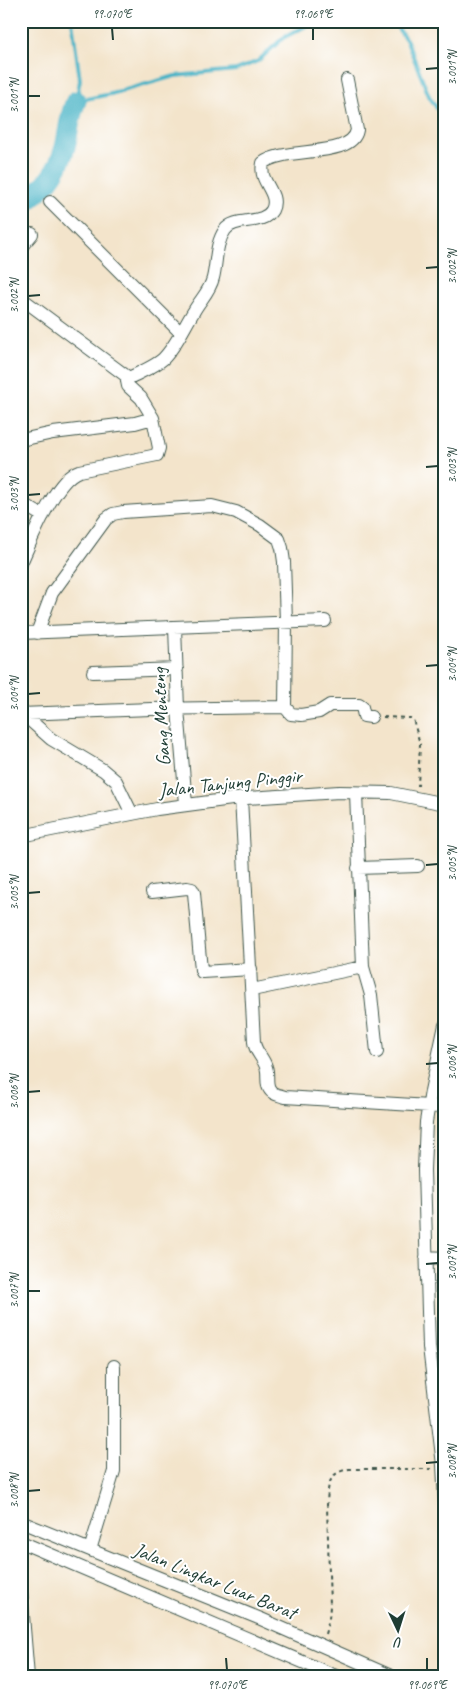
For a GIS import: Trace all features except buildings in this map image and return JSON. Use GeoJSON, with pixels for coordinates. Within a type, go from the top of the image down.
{"type":"FeatureCollection","features":[{"type":"Feature","properties":{"kind":"street"},"geometry":{"type":"LineString","coordinates":[[21,563],[35,529],[68,477],[73,473],[157,455],[159,448],[153,418],[141,398],[128,386],[127,381],[129,378],[161,360],[172,348],[211,284],[223,232],[235,223],[267,215],[272,209],[274,203],[273,195],[264,178],[263,163],[268,158],[278,155],[335,148],[346,144],[356,135],[347,80]]}},
{"type":"Feature","properties":{"kind":"street"},"geometry":{"type":"LineString","coordinates":[[50,202],[181,334]]}},
{"type":"Feature","properties":{"kind":"street"},"geometry":{"type":"LineString","coordinates":[[21,247],[32,234]]}},
{"type":"Feature","properties":{"kind":"street"},"geometry":{"type":"LineString","coordinates":[[21,298],[129,378]]}},
{"type":"Feature","properties":{"kind":"street"},"geometry":{"type":"LineString","coordinates":[[21,440],[53,433],[135,424],[153,418]]}},
{"type":"Feature","properties":{"kind":"street"},"geometry":{"type":"LineString","coordinates":[[21,502],[43,516]]}},
{"type":"Feature","properties":{"kind":"street"},"geometry":{"type":"LineString","coordinates":[[37,633],[52,593],[97,530],[113,514],[212,506],[236,512],[260,525],[279,539],[282,548],[286,622],[285,707],[291,714],[301,715],[319,712],[330,705],[359,705],[362,707],[364,716],[370,717]]}},
{"type":"Feature","properties":{"kind":"street"},"geometry":{"type":"LineString","coordinates":[[21,634],[325,621]]}},
{"type":"Feature","properties":{"kind":"street","name":"Gang Menteng"},"geometry":{"type":"LineString","coordinates":[[175,627],[178,709],[186,804]]}},
{"type":"Feature","properties":{"kind":"street"},"geometry":{"type":"LineString","coordinates":[[93,672],[177,669]]}},
{"type":"Feature","properties":{"kind":"street"},"geometry":{"type":"LineString","coordinates":[[22,714],[285,707]]}},
{"type":"Feature","properties":{"kind":"street"},"geometry":{"type":"LineString","coordinates":[[22,714],[51,739],[103,770],[116,781],[132,814]]}},
{"type":"Feature","properties":{"kind":"street"},"geometry":{"type":"LineString","coordinates":[[356,793],[363,967],[371,995],[377,1052]]}},
{"type":"Feature","properties":{"kind":"street","name":"Jalan Tanjung Pinggir"},"geometry":{"type":"LineString","coordinates":[[21,836],[186,804],[242,798],[391,793],[445,804]]}},
{"type":"Feature","properties":{"kind":"street"},"geometry":{"type":"LineString","coordinates":[[242,798],[255,1048],[268,1069],[267,1081],[270,1090],[285,1096],[445,1107]]}},
{"type":"Feature","properties":{"kind":"street"},"geometry":{"type":"LineString","coordinates":[[358,868],[418,866]]}},
{"type":"Feature","properties":{"kind":"street"},"geometry":{"type":"LineString","coordinates":[[152,892],[192,889],[194,893],[202,972],[251,969]]}},
{"type":"Feature","properties":{"kind":"street"},"geometry":{"type":"LineString","coordinates":[[252,990],[363,967]]}},
{"type":"Feature","properties":{"kind":"street"},"geometry":{"type":"LineString","coordinates":[[445,1025],[429,1106],[424,1146],[429,1347],[445,1504]]}},
{"type":"Feature","properties":{"kind":"street"},"geometry":{"type":"LineString","coordinates":[[426,1257],[445,1258]]}},
{"type":"Feature","properties":{"kind":"street"},"geometry":{"type":"LineString","coordinates":[[90,1550],[114,1470],[114,1366]]}},
{"type":"Feature","properties":{"kind":"street","name":"Jalan Lingkar Luar Barat"},"geometry":{"type":"LineString","coordinates":[[21,1522],[393,1677]]}},
{"type":"Feature","properties":{"kind":"street","name":"Jalan Lingkar Luar Barat"},"geometry":{"type":"LineString","coordinates":[[21,1542],[338,1677]]}},
{"type":"Feature","properties":{"kind":"street"},"geometry":{"type":"LineString","coordinates":[[21,1592],[28,1677]]}},
{"type":"Feature","properties":{"kind":"path"},"geometry":{"type":"LineString","coordinates":[[370,717],[413,719],[420,744],[417,798]]}},
{"type":"Feature","properties":{"kind":"path"},"geometry":{"type":"LineString","coordinates":[[320,1645],[327,1626],[330,1606],[327,1506],[331,1478],[338,1471],[349,1469],[443,1470]]}},
{"type":"Feature","properties":{"kind":"waterway"},"geometry":{"type":"LineString","coordinates":[[72,21],[80,80],[76,101],[111,94],[175,76],[236,70],[258,61],[283,38],[308,25],[347,21]]}},
{"type":"Feature","properties":{"kind":"waterway"},"geometry":{"type":"LineString","coordinates":[[383,21],[397,27],[407,41],[429,96],[445,121]]}},
{"type":"Feature","properties":{"kind":"waterway"},"geometry":{"type":"LineString","coordinates":[[21,206],[48,181],[58,166],[65,147],[70,118],[76,101]]}}]}
